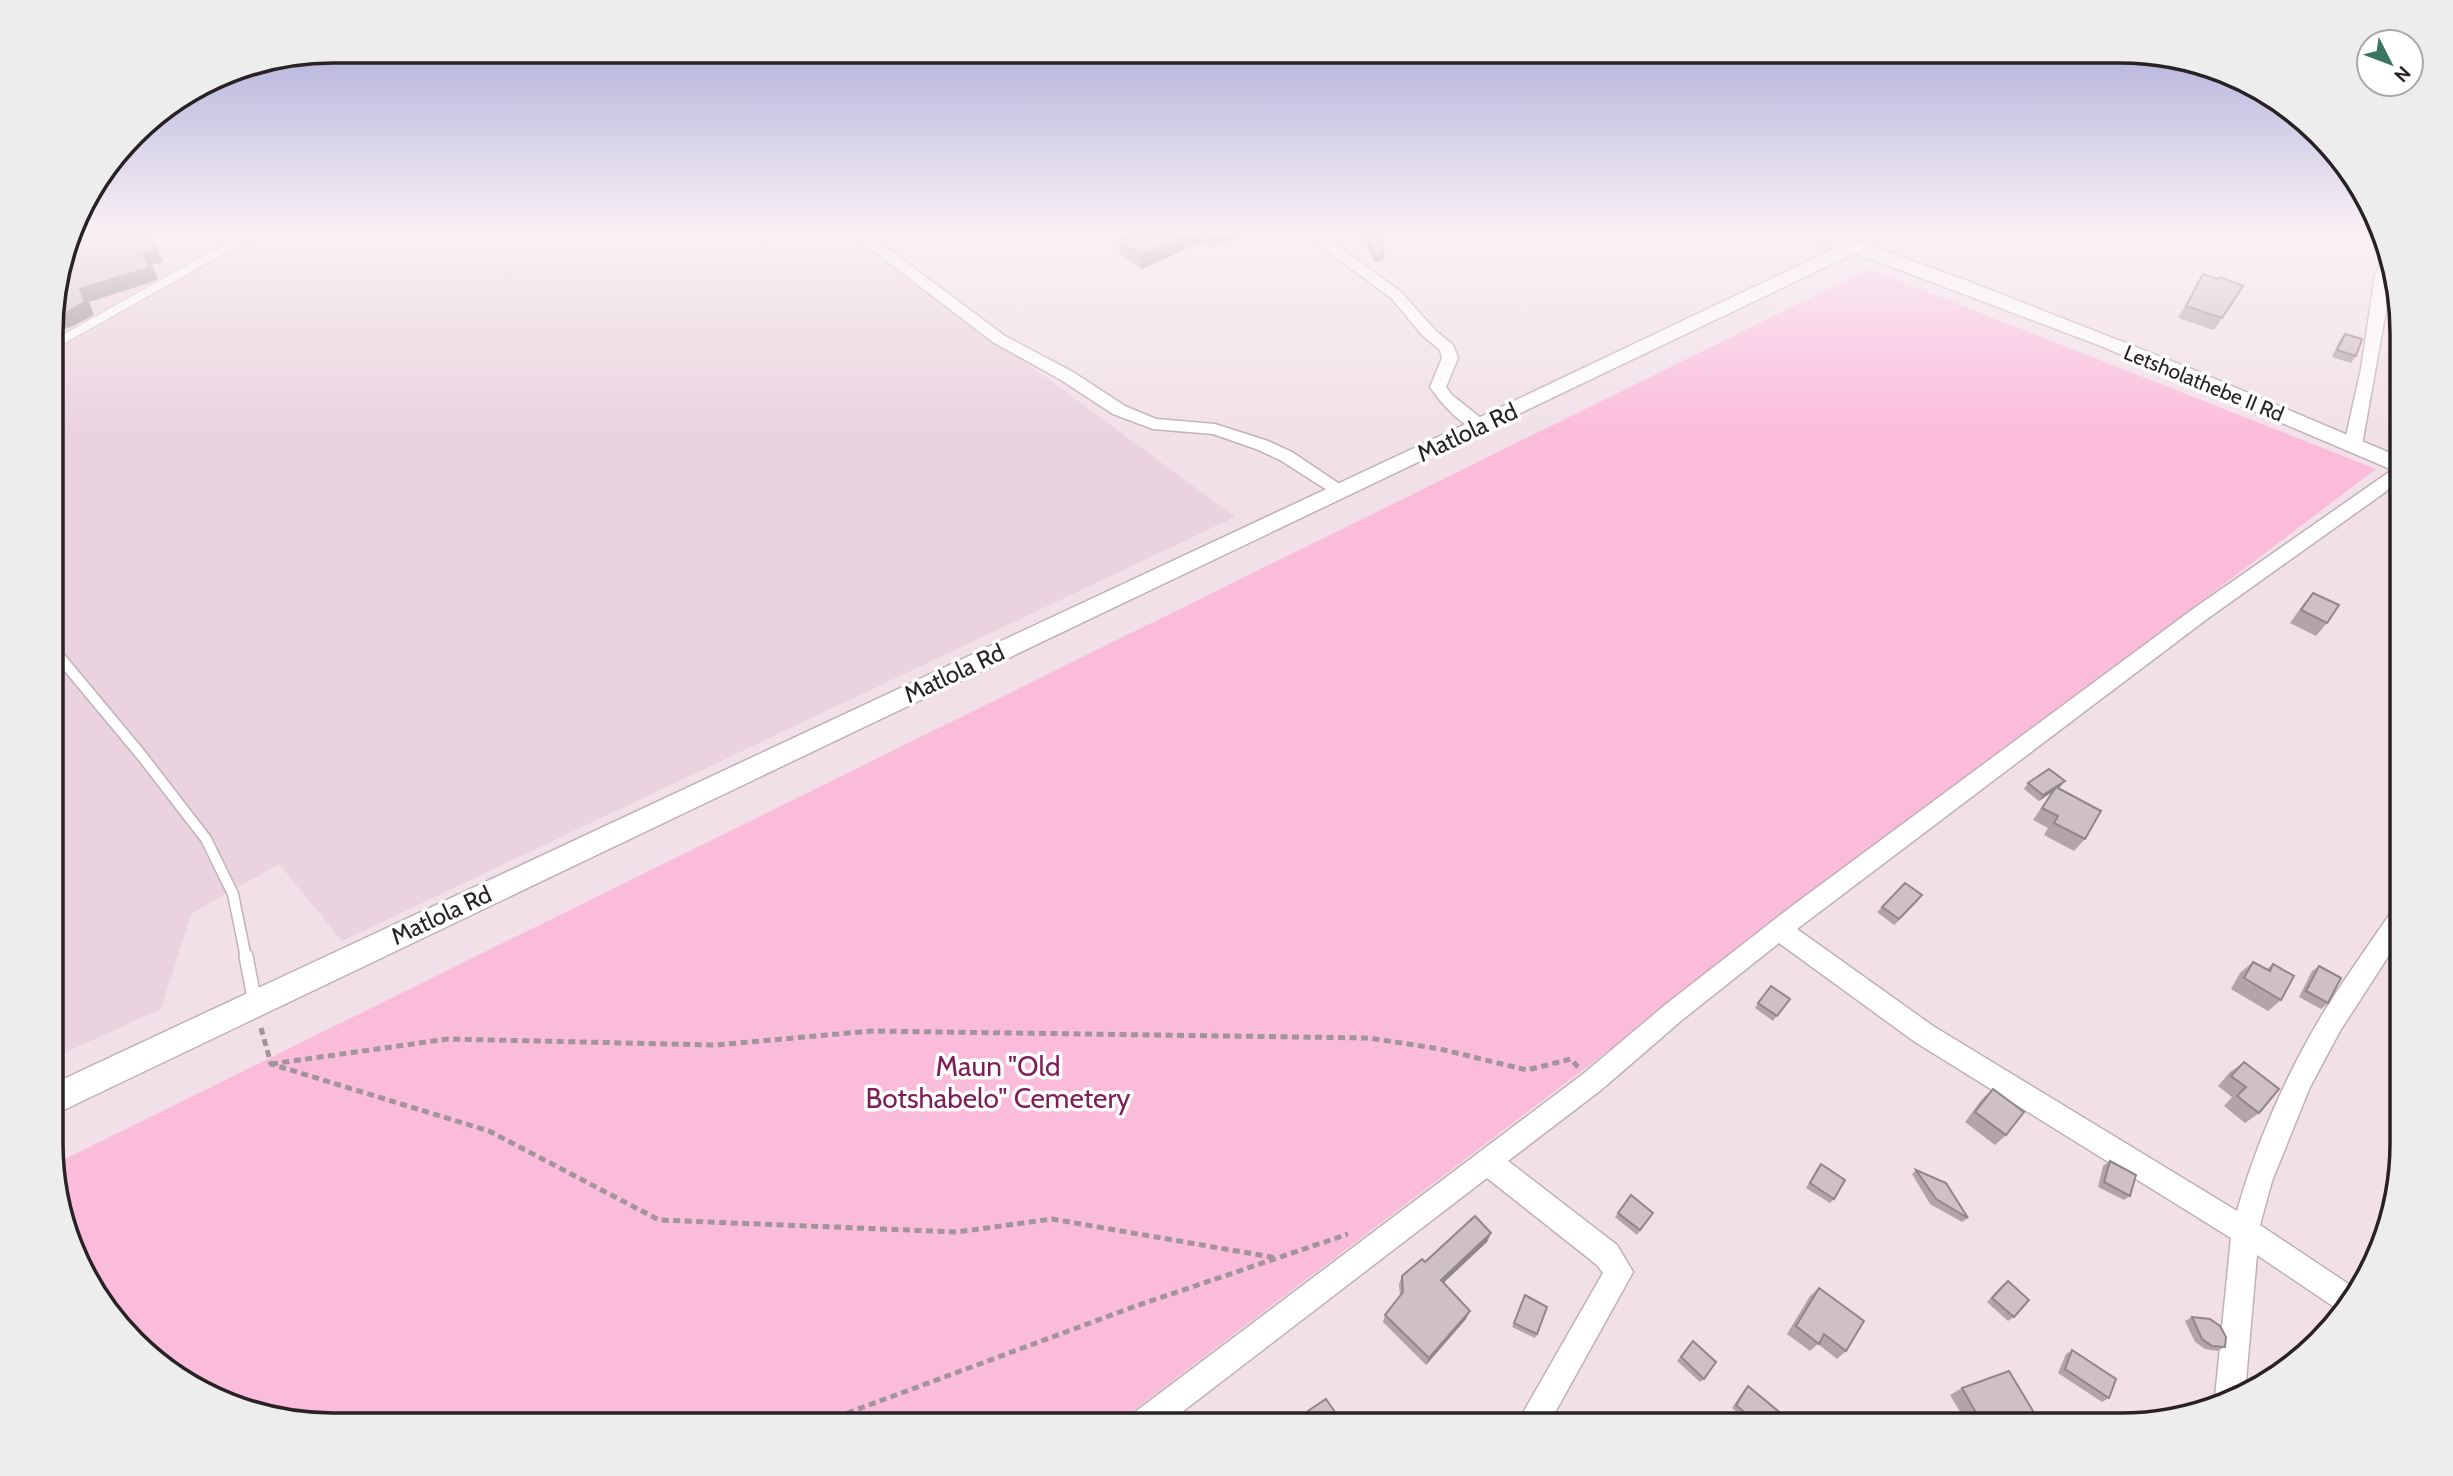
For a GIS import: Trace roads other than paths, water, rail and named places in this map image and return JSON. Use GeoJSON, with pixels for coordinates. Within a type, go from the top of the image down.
{"type":"FeatureCollection","features":[{"type":"Feature","properties":{"kind":"street"},"geometry":{"type":"LineString","coordinates":[[945,299],[999,339],[1067,376],[1119,410],[1153,424],[1215,429],[1262,445],[1286,456],[1341,491]]}},
{"type":"Feature","properties":{"kind":"street"},"geometry":{"type":"LineString","coordinates":[[1399,299],[1447,348],[1450,358],[1438,387],[1446,398],[1480,426]]}},
{"type":"Feature","properties":{"kind":"street","name":"Matlola Rd"},"geometry":{"type":"LineString","coordinates":[[63,1095],[1744,299]]}},
{"type":"Feature","properties":{"kind":"street","name":"Letsholathebe II Rd"},"geometry":{"type":"LineString","coordinates":[[1993,299],[2077,331],[2390,462]]}},
{"type":"Feature","properties":{"kind":"street"},"geometry":{"type":"LineString","coordinates":[[2353,445],[2369,369],[2379,299]]}},
{"type":"Feature","properties":{"kind":"street"},"geometry":{"type":"LineString","coordinates":[[1157,1413],[1592,1082],[1780,930],[2137,661],[2243,583],[2358,504],[2390,478]]}},
{"type":"Feature","properties":{"kind":"street"},"geometry":{"type":"LineString","coordinates":[[1780,930],[1886,1008],[1979,1070],[2245,1231],[2342,1296]]}},
{"type":"Feature","properties":{"kind":"street"},"geometry":{"type":"LineString","coordinates":[[2231,1389],[2245,1231],[2259,1181],[2300,1081],[2331,1023],[2390,933]]}},
{"type":"Feature","properties":{"kind":"street"},"geometry":{"type":"LineString","coordinates":[[1486,1161],[1607,1255],[1619,1272],[1538,1413]]}},
{"type":"Feature","properties":{"kind":"lane"},"geometry":{"type":"LineString","coordinates":[[63,339],[134,299]]}},
{"type":"Feature","properties":{"kind":"lane"},"geometry":{"type":"LineString","coordinates":[[63,661],[206,839],[233,894],[255,1003]]}},
{"type":"Feature","properties":{"kind":"park label","name":"Maun \"Old Botshabelo\" Cemetery"},"geometry":{"type":"Point","coordinates":[998,1082]}}]}
